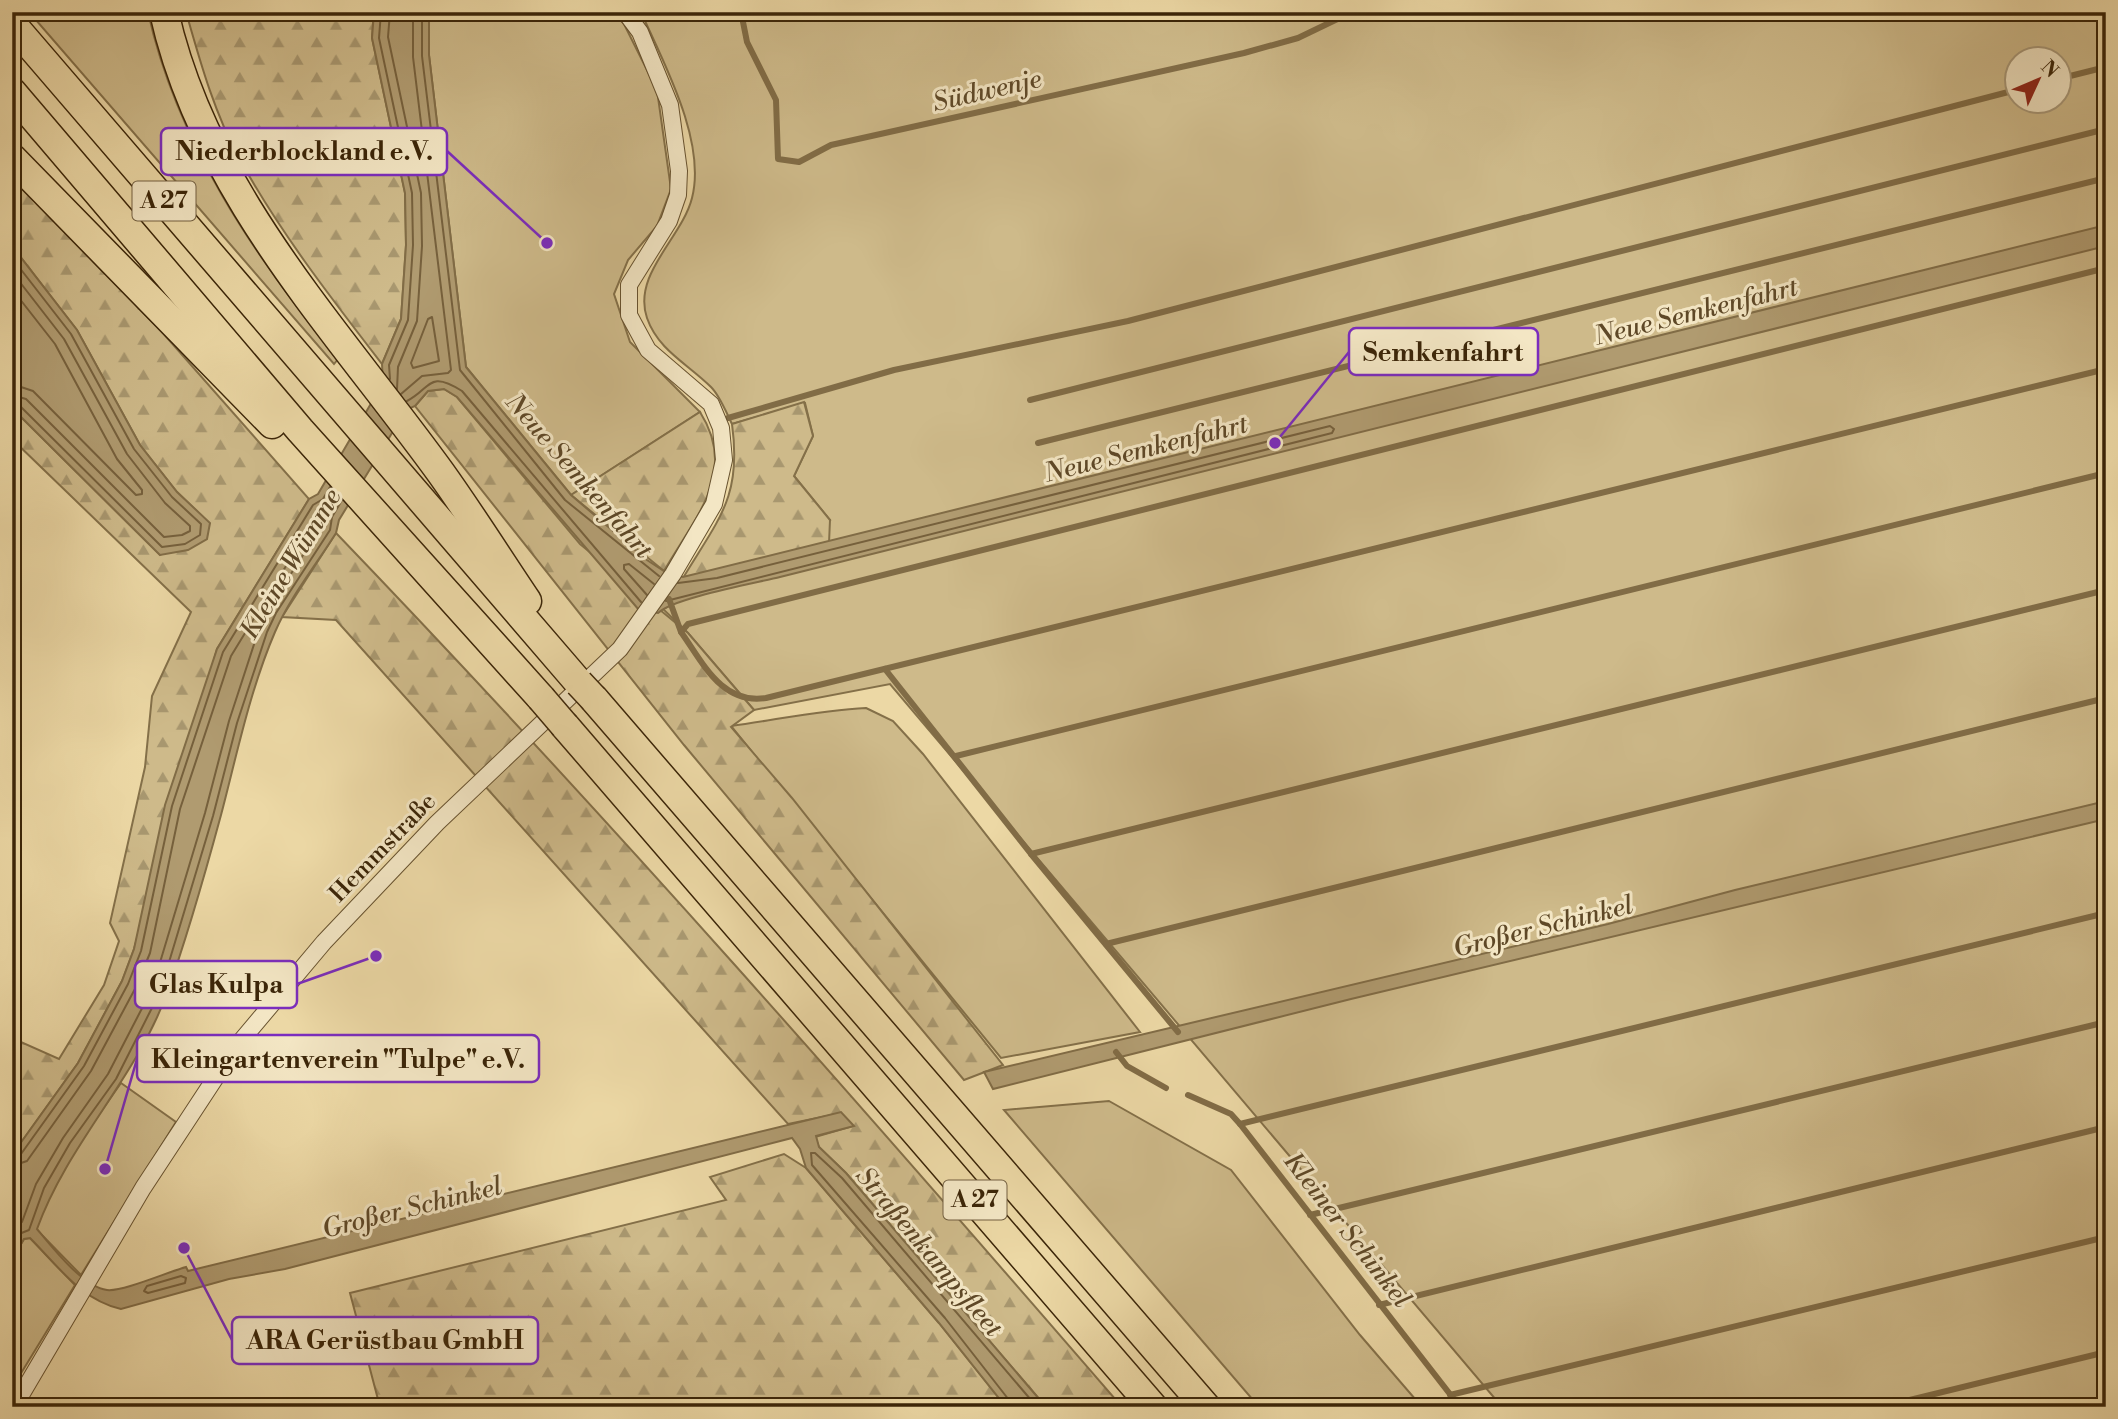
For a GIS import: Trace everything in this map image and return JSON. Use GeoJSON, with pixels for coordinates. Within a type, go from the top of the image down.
{"type":"FeatureCollection","features":[{"type":"Feature","properties":{"kind":"highway"},"geometry":{"type":"LineString","coordinates":[[164,12],[172,48],[193,104],[238,195],[346,349],[442,474],[579,681]]}},
{"type":"Feature","properties":{"kind":"highway","name":"A 27"},"geometry":{"type":"LineString","coordinates":[[12,24],[415,495],[1206,1407]]}},
{"type":"Feature","properties":{"kind":"highway","name":"A 27"},"geometry":{"type":"LineString","coordinates":[[12,92],[294,435],[401,544],[541,698],[1153,1407]]}},
{"type":"Feature","properties":{"kind":"highway"},"geometry":{"type":"LineString","coordinates":[[12,158],[294,435]]}},
{"type":"Feature","properties":{"kind":"street","name":"Hemmstraße"},"geometry":{"type":"LineString","coordinates":[[14,1407],[143,1188],[235,1048],[324,942],[428,833],[620,649],[649,612],[714,504],[722,480],[723,449],[721,428],[711,404],[648,350],[629,315],[629,285],[669,221],[678,195],[679,171],[670,106],[640,32],[625,12]]}},
{"type":"Feature","properties":{"kind":"green space"},"geometry":{"type":"Polygon","coordinates":[[[29,12],[148,12],[178,107],[199,152],[249,239],[338,359],[334,364],[29,12]]]}},
{"type":"Feature","properties":{"kind":"green space"},"geometry":{"type":"Polygon","coordinates":[[[186,12],[374,12],[372,38],[405,193],[406,245],[401,319],[382,364],[288,238],[239,158],[215,105],[186,12]]]}},
{"type":"Feature","properties":{"kind":"green space"},"geometry":{"type":"Polygon","coordinates":[[[429,12],[614,12],[624,24],[657,90],[671,189],[657,226],[628,260],[614,294],[630,342],[700,412],[571,495],[466,367],[429,55],[429,12]]]}},
{"type":"Feature","properties":{"kind":"green space"},"geometry":{"type":"Polygon","coordinates":[[[654,12],[2106,12],[2106,1407],[1502,1407],[890,684],[754,710],[688,633],[663,609],[830,520],[794,476],[813,436],[805,403],[732,424],[714,391],[666,348],[647,318],[644,302],[646,286],[660,256],[687,213],[695,177],[689,131],[664,61],[645,21],[654,12]]]}},
{"type":"Feature","properties":{"kind":"green space"},"geometry":{"type":"Polygon","coordinates":[[[12,178],[162,332],[309,499],[217,649],[134,949],[122,981],[78,1063],[12,1155],[12,1038],[59,1059],[104,985],[119,941],[110,923],[145,767],[152,696],[191,612],[12,439],[12,408],[160,555],[209,523],[177,492],[140,445],[77,330],[12,246],[12,178]]]}},
{"type":"Feature","properties":{"kind":"green space"},"geometry":{"type":"Polygon","coordinates":[[[444,389],[457,397],[580,544],[688,633],[754,710],[731,727],[792,798],[1003,1065],[964,1080],[684,745],[415,406],[428,391],[444,389]]]}},
{"type":"Feature","properties":{"kind":"green space"},"geometry":{"type":"Polygon","coordinates":[[[804,402],[813,436],[794,476],[830,520],[829,543],[683,578],[725,506],[734,470],[732,424],[804,402]]]}},
{"type":"Feature","properties":{"kind":"green space"},"geometry":{"type":"Polygon","coordinates":[[[700,412],[711,434],[715,455],[714,475],[699,513],[664,571],[571,495],[700,412]]]}},
{"type":"Feature","properties":{"kind":"green space"},"geometry":{"type":"Polygon","coordinates":[[[336,533],[537,747],[735,965],[1122,1407],[1046,1407],[846,1173],[819,1147],[815,1137],[853,1126],[841,1113],[788,1124],[336,620],[282,617],[336,533]]]}},
{"type":"Feature","properties":{"kind":"green space"},"geometry":{"type":"Polygon","coordinates":[[[866,708],[893,721],[923,754],[1140,1032],[1001,1058],[731,726],[866,708]]]}},
{"type":"Feature","properties":{"kind":"green space"},"geometry":{"type":"Polygon","coordinates":[[[121,1083],[176,1122],[81,1275],[36,1229],[63,1171],[121,1083]]]}},
{"type":"Feature","properties":{"kind":"green space"},"geometry":{"type":"Polygon","coordinates":[[[1109,1101],[1231,1170],[1360,1335],[1422,1407],[1259,1407],[1004,1110],[1109,1101]]]}},
{"type":"Feature","properties":{"kind":"green space"},"geometry":{"type":"Polygon","coordinates":[[[784,1154],[806,1168],[939,1323],[1006,1407],[685,1407],[683,1399],[645,1407],[380,1407],[350,1293],[726,1200],[710,1177],[784,1154]]]}},
{"type":"Feature","properties":{"kind":"green space"},"geometry":{"type":"Polygon","coordinates":[[[30,1238],[75,1285],[12,1388],[12,1259],[24,1239],[30,1238]]]}},
{"type":"Feature","properties":{"kind":"water","name":"Kleine Wümme"},"geometry":{"type":"Polygon","coordinates":[[[374,12],[429,12],[429,55],[466,367],[571,495],[647,560],[664,571],[683,577],[2106,225],[2106,246],[716,592],[680,602],[658,613],[639,610],[457,397],[444,389],[428,391],[415,406],[406,410],[339,520],[336,533],[281,619],[251,699],[202,882],[167,993],[138,1054],[66,1168],[37,1229],[59,1255],[88,1282],[114,1290],[186,1267],[188,1271],[841,1112],[854,1126],[816,1136],[819,1147],[846,1173],[1046,1407],[1006,1407],[939,1323],[806,1168],[800,1149],[792,1138],[285,1269],[229,1279],[121,1309],[107,1305],[82,1290],[30,1238],[24,1239],[12,1259],[12,1155],[78,1063],[122,981],[134,949],[165,805],[217,649],[309,499],[318,494],[383,383],[382,364],[401,319],[406,245],[405,193],[372,38],[374,12]]]}},
{"type":"Feature","properties":{"kind":"water"},"geometry":{"type":"Polygon","coordinates":[[[12,246],[77,330],[140,445],[177,492],[210,523],[207,539],[188,550],[160,555],[12,408],[12,246]]]}},
{"type":"Feature","properties":{"kind":"water"},"geometry":{"type":"Polygon","coordinates":[[[2106,801],[2106,819],[1351,999],[993,1089],[984,1072],[1608,924],[1735,890],[2106,801]]]}},
{"type":"Feature","properties":{"kind":"waterway","name":"Südwenje"},"geometry":{"type":"LineString","coordinates":[[741,12],[747,42],[776,100],[778,159],[799,162],[831,145],[1244,53],[1298,38],[1352,12]]}},
{"type":"Feature","properties":{"kind":"waterway"},"geometry":{"type":"LineString","coordinates":[[2072,76],[2106,67]]}},
{"type":"Feature","properties":{"kind":"waterway"},"geometry":{"type":"LineString","coordinates":[[728,418],[894,370],[1128,321],[2002,94]]}},
{"type":"Feature","properties":{"kind":"waterway"},"geometry":{"type":"LineString","coordinates":[[1030,400],[2106,129]]}},
{"type":"Feature","properties":{"kind":"waterway"},"geometry":{"type":"LineString","coordinates":[[1038,443],[2106,178]]}},
{"type":"Feature","properties":{"kind":"waterway"},"geometry":{"type":"LineString","coordinates":[[2106,268],[688,624],[681,632],[706,668],[726,688],[737,695],[766,698],[2106,369]]}},
{"type":"Feature","properties":{"kind":"waterway"},"geometry":{"type":"LineString","coordinates":[[956,756],[2106,473]]}},
{"type":"Feature","properties":{"kind":"waterway"},"geometry":{"type":"LineString","coordinates":[[1031,854],[2106,590]]}},
{"type":"Feature","properties":{"kind":"waterway"},"geometry":{"type":"LineString","coordinates":[[669,599],[681,632]]}},
{"type":"Feature","properties":{"kind":"waterway"},"geometry":{"type":"LineString","coordinates":[[885,669],[1031,854],[1178,1032]]}},
{"type":"Feature","properties":{"kind":"waterway"},"geometry":{"type":"LineString","coordinates":[[1106,944],[2106,698]]}},
{"type":"Feature","properties":{"kind":"waterway"},"geometry":{"type":"LineString","coordinates":[[1240,1124],[2106,913]]}},
{"type":"Feature","properties":{"kind":"waterway"},"geometry":{"type":"LineString","coordinates":[[1310,1215],[2106,1022]]}},
{"type":"Feature","properties":{"kind":"waterway","name":"Kleiner Schinkel"},"geometry":{"type":"LineString","coordinates":[[1116,1052],[1127,1066],[1166,1088]]}},
{"type":"Feature","properties":{"kind":"waterway","name":"Kleiner Schinkel"},"geometry":{"type":"LineString","coordinates":[[1188,1095],[1231,1114],[1240,1124],[1460,1407]]}},
{"type":"Feature","properties":{"kind":"waterway"},"geometry":{"type":"LineString","coordinates":[[1379,1305],[2106,1127]]}},
{"type":"Feature","properties":{"kind":"waterway"},"geometry":{"type":"LineString","coordinates":[[1450,1395],[2106,1237]]}},
{"type":"Feature","properties":{"kind":"waterway"},"geometry":{"type":"LineString","coordinates":[[1881,1407],[2106,1352]]}},
{"type":"Feature","properties":{"kind":"place","name":"Niederblockland e.V."},"geometry":{"type":"Point","coordinates":[547,243]}},
{"type":"Feature","properties":{"kind":"place","name":"Semkenfahrt"},"geometry":{"type":"Point","coordinates":[1275,443]}},
{"type":"Feature","properties":{"kind":"place","name":"Glas Kulpa"},"geometry":{"type":"Point","coordinates":[376,956]}},
{"type":"Feature","properties":{"kind":"place","name":"Kleingartenverein \"Tulpe\" e.V."},"geometry":{"type":"Point","coordinates":[105,1169]}},
{"type":"Feature","properties":{"kind":"place","name":"ARA Gerüstbau GmbH"},"geometry":{"type":"Point","coordinates":[184,1248]}},
{"type":"Feature","properties":{"kind":"water label","name":"Neue Semkenfahrt"},"geometry":{"type":"Point","coordinates":[1696,312]}},
{"type":"Feature","properties":{"kind":"water label","name":"Neue Semkenfahrt"},"geometry":{"type":"Point","coordinates":[1146,449]}},
{"type":"Feature","properties":{"kind":"water label","name":"Neue Semkenfahrt"},"geometry":{"type":"Point","coordinates":[579,476]}},
{"type":"Feature","properties":{"kind":"water label","name":"Großer Schinkel"},"geometry":{"type":"Point","coordinates":[1543,927]}},
{"type":"Feature","properties":{"kind":"water label","name":"Großer Schinkel"},"geometry":{"type":"Point","coordinates":[412,1208]}},
{"type":"Feature","properties":{"kind":"water label","name":"Straßenkampsfleet"},"geometry":{"type":"Point","coordinates":[929,1252]}}]}
